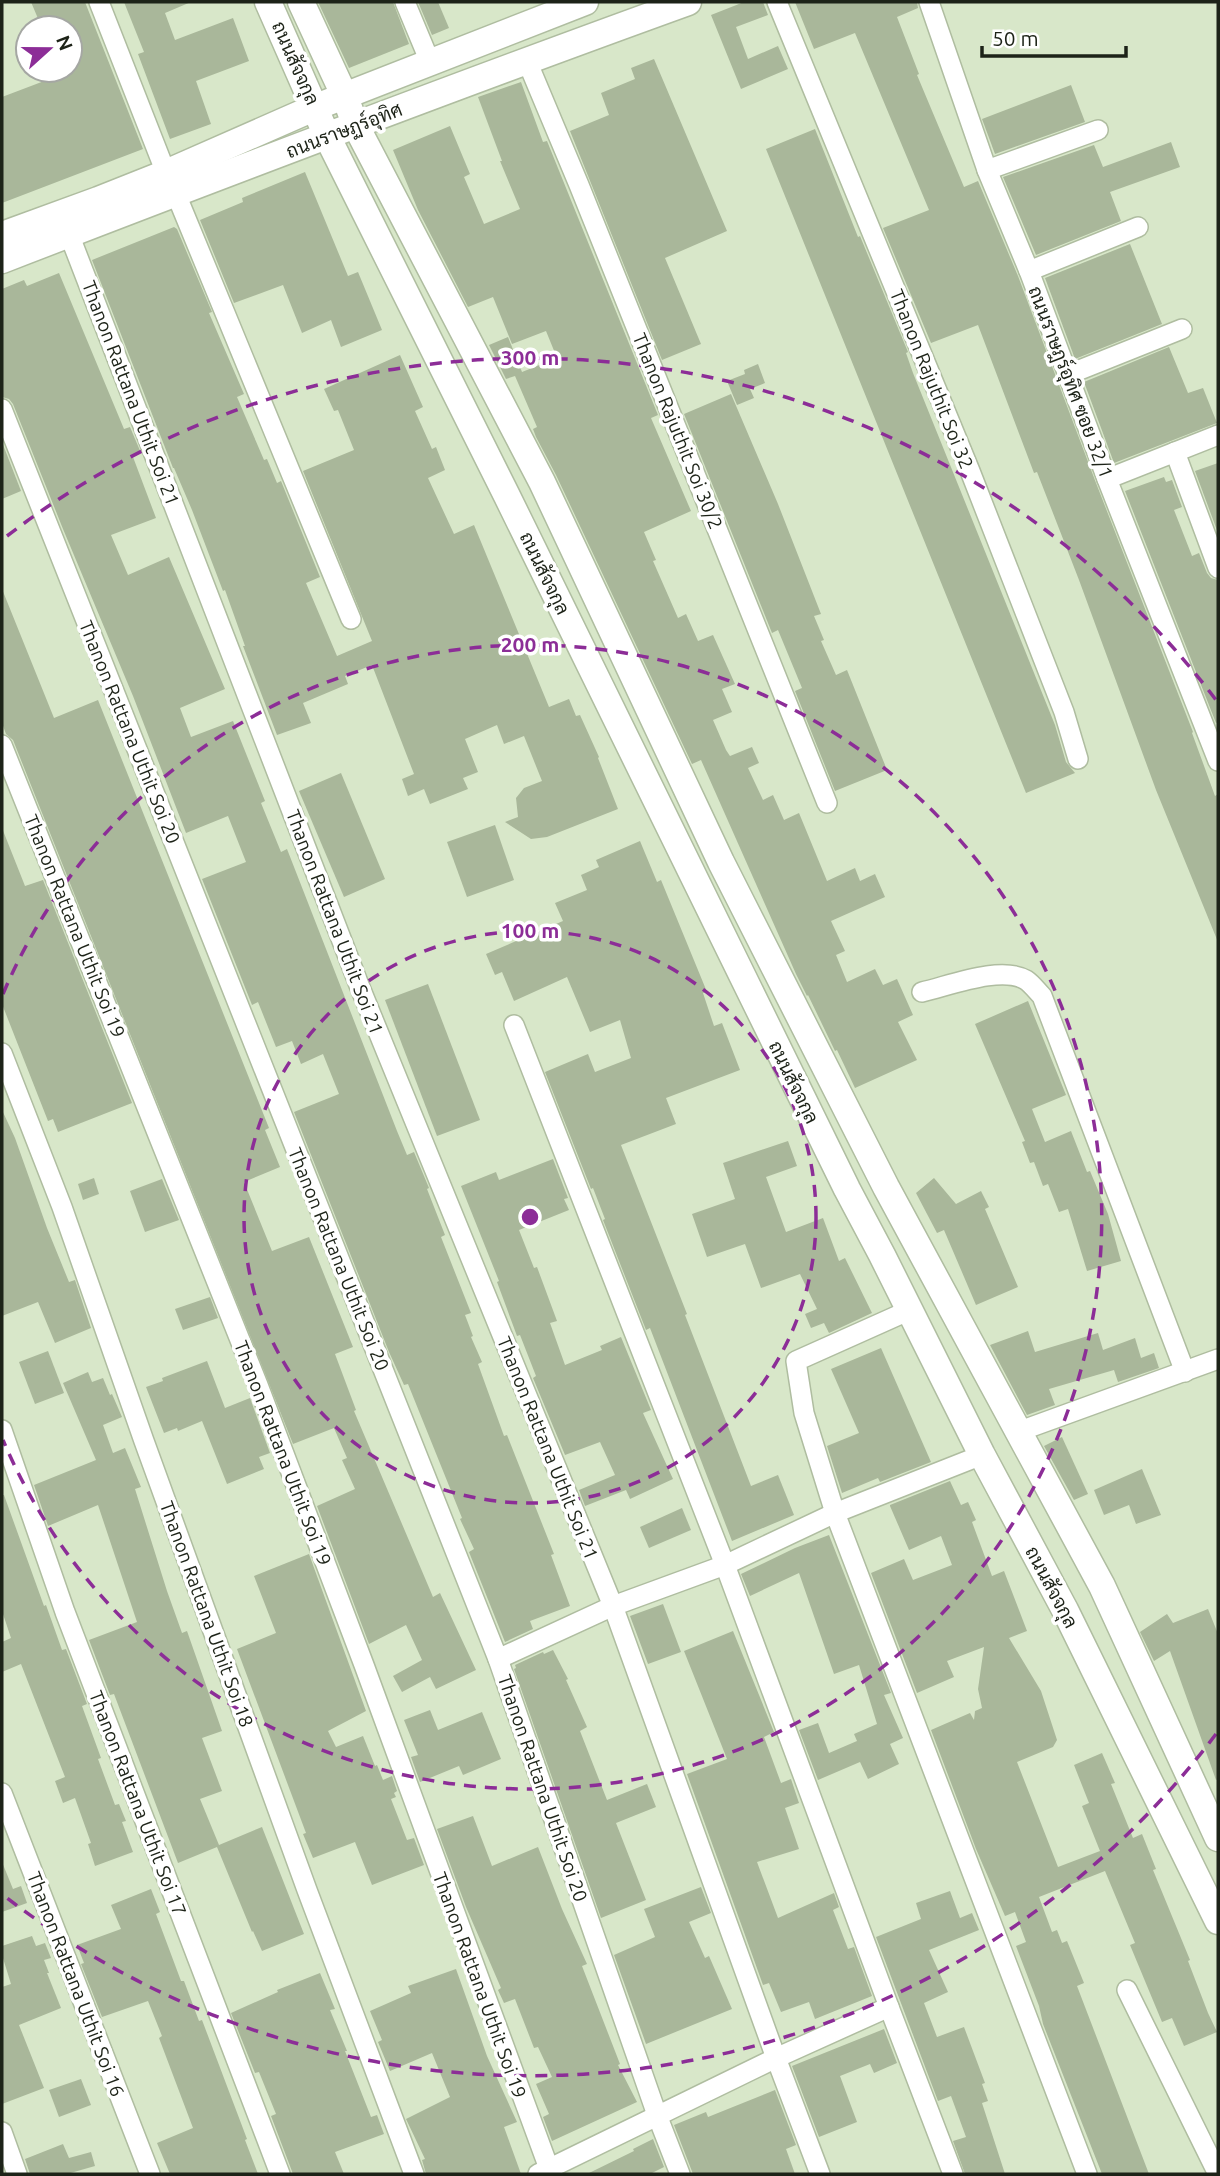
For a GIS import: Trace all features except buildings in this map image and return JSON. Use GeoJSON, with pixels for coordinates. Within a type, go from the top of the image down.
{"type":"FeatureCollection","features":[{"type":"Feature","properties":{"kind":"street"},"geometry":{"type":"LineString","coordinates":[[99,2],[351,619]]}},
{"type":"Feature","properties":{"kind":"street","name":"ถนนสัจจกุล"},"geometry":{"type":"LineString","coordinates":[[268,2],[327,136],[501,483],[842,1178],[982,1455],[1065,1610],[1218,1921]]}},
{"type":"Feature","properties":{"kind":"street","name":"ถนนสัจจกุล"},"geometry":{"type":"LineString","coordinates":[[301,2],[345,96],[355,124],[536,470],[721,862],[886,1187],[1102,1586],[1218,1838]]}},
{"type":"Feature","properties":{"kind":"street"},"geometry":{"type":"LineString","coordinates":[[405,2],[430,62]]}},
{"type":"Feature","properties":{"kind":"street","name":"ถนนราษฏร์อุทิศ"},"geometry":{"type":"LineString","coordinates":[[2,260],[69,234],[316,107],[585,2]]}},
{"type":"Feature","properties":{"kind":"street","name":"ถนนราษฏร์อุทิศ"},"geometry":{"type":"LineString","coordinates":[[2,235],[98,200],[171,183],[327,136],[688,2]]}},
{"type":"Feature","properties":{"kind":"street","name":"Thanon Rajuthit Soi 32"},"geometry":{"type":"LineString","coordinates":[[777,2],[970,471],[1064,712],[1078,759]]}},
{"type":"Feature","properties":{"kind":"street","name":"ถนนราษฎร์อุทิศ ซอย 32/1"},"geometry":{"type":"LineString","coordinates":[[929,2],[987,170],[1029,271],[1218,761]]}},
{"type":"Feature","properties":{"kind":"street","name":"Thanon Rajuthit Soi 30/2"},"geometry":{"type":"LineString","coordinates":[[527,61],[827,803]]}},
{"type":"Feature","properties":{"kind":"street"},"geometry":{"type":"LineString","coordinates":[[987,170],[1098,130]]}},
{"type":"Feature","properties":{"kind":"street"},"geometry":{"type":"LineString","coordinates":[[1029,271],[1138,226]]}},
{"type":"Feature","properties":{"kind":"street","name":"Thanon Rattana Uthit Soi 21"},"geometry":{"type":"LineString","coordinates":[[69,234],[359,985],[613,1606],[820,2174]]}},
{"type":"Feature","properties":{"kind":"street"},"geometry":{"type":"LineString","coordinates":[[1068,374],[1182,330]]}},
{"type":"Feature","properties":{"kind":"street","name":"Thanon Rattana Uthit Soi 20"},"geometry":{"type":"LineString","coordinates":[[2,409],[498,1659],[680,2174]]}},
{"type":"Feature","properties":{"kind":"street"},"geometry":{"type":"LineString","coordinates":[[1107,479],[1218,435]]}},
{"type":"Feature","properties":{"kind":"street"},"geometry":{"type":"LineString","coordinates":[[1175,452],[1218,568]]}},
{"type":"Feature","properties":{"kind":"street","name":"Thanon Rattana Uthit Soi 19"},"geometry":{"type":"LineString","coordinates":[[2,745],[258,1385],[364,1665],[545,2172]]}},
{"type":"Feature","properties":{"kind":"street"},"geometry":{"type":"LineString","coordinates":[[922,992],[998,974],[1024,979],[1042,996],[1185,1372]]}},
{"type":"Feature","properties":{"kind":"street"},"geometry":{"type":"LineString","coordinates":[[514,1025],[724,1565],[953,2174]]}},
{"type":"Feature","properties":{"kind":"street","name":"Thanon Rattana Uthit Soi 18"},"geometry":{"type":"LineString","coordinates":[[2,1053],[62,1207],[307,1890],[414,2174]]}},
{"type":"Feature","properties":{"kind":"street"},"geometry":{"type":"LineString","coordinates":[[882,1255],[886,1187]]}},
{"type":"Feature","properties":{"kind":"street"},"geometry":{"type":"LineString","coordinates":[[910,1310],[796,1361],[804,1413],[835,1513],[1087,2174]]}},
{"type":"Feature","properties":{"kind":"street"},"geometry":{"type":"LineString","coordinates":[[1020,1431],[1218,1359]]}},
{"type":"Feature","properties":{"kind":"street","name":"Thanon Rattana Uthit Soi 17"},"geometry":{"type":"LineString","coordinates":[[2,1430],[65,1612],[279,2174]]}},
{"type":"Feature","properties":{"kind":"street"},"geometry":{"type":"LineString","coordinates":[[498,1659],[613,1606],[724,1565],[835,1513],[982,1455]]}},
{"type":"Feature","properties":{"kind":"street"},"geometry":{"type":"LineString","coordinates":[[1065,1610],[1102,1586]]}},
{"type":"Feature","properties":{"kind":"street","name":"Thanon Rattana Uthit Soi 16"},"geometry":{"type":"LineString","coordinates":[[2,1793],[149,2174]]}},
{"type":"Feature","properties":{"kind":"street"},"geometry":{"type":"LineString","coordinates":[[1126,1990],[1218,2174]]}},
{"type":"Feature","properties":{"kind":"street"},"geometry":{"type":"LineString","coordinates":[[545,2172],[776,2057],[889,2007]]}},
{"type":"Feature","properties":{"kind":"street"},"geometry":{"type":"LineString","coordinates":[[2,2132],[17,2174]]}}]}
